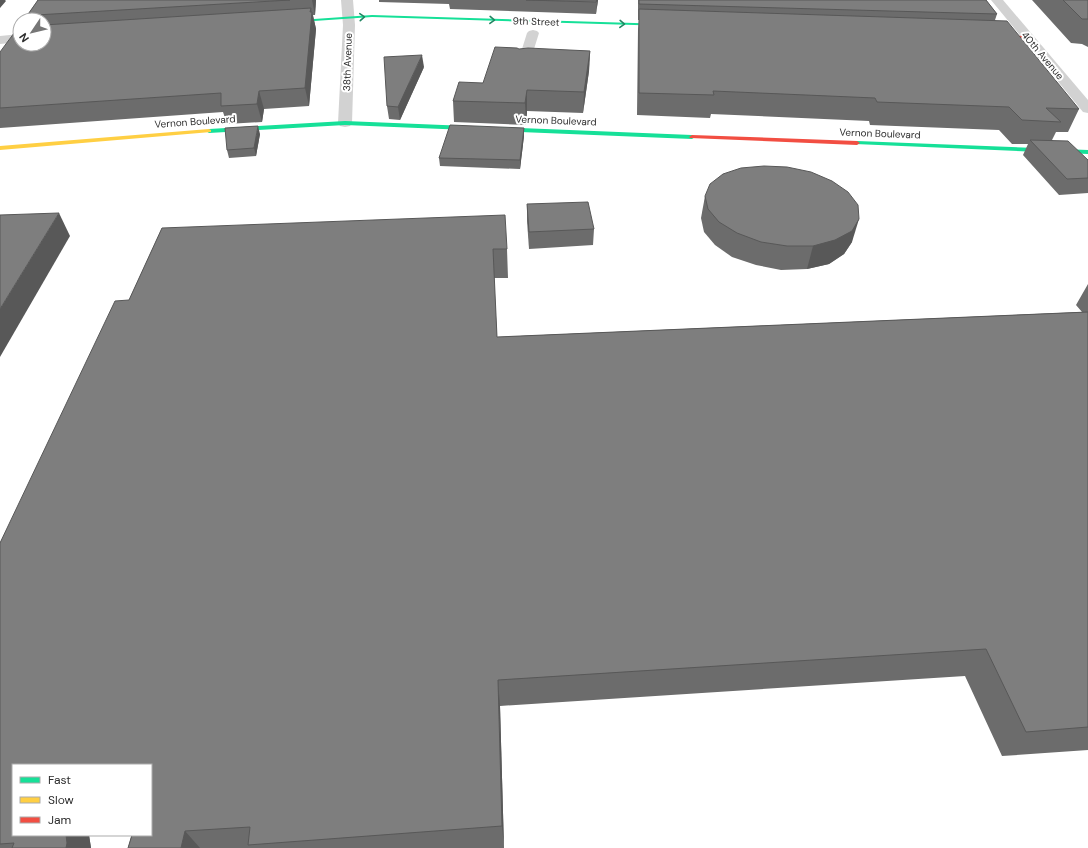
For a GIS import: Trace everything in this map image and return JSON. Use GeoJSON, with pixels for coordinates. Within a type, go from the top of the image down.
{"type":"FeatureCollection","features":[{"type":"Feature","properties":{"kind":"main road","name":"9th Street"},"geometry":{"type":"LineString","coordinates":[[277,22],[372,16],[680,26]]}},
{"type":"Feature","properties":{"kind":"main road"},"geometry":{"type":"LineString","coordinates":[[982,35],[1028,37]]}},
{"type":"Feature","properties":{"kind":"main road","name":"Vernon Boulevard"},"geometry":{"type":"LineString","coordinates":[[0,148],[226,130],[345,123],[1088,152]]}},
{"type":"Feature","properties":{"kind":"street","name":"38th Avenue"},"geometry":{"type":"LineString","coordinates":[[345,123],[349,25],[347,18],[347,0]]}},
{"type":"Feature","properties":{"kind":"street","name":"40th Avenue"},"geometry":{"type":"LineString","coordinates":[[997,0],[1088,109]]}},
{"type":"Feature","properties":{"kind":"street"},"geometry":{"type":"LineString","coordinates":[[0,40],[12,39]]}},
{"type":"Feature","properties":{"kind":"lane"},"geometry":{"type":"LineString","coordinates":[[523,65],[536,21]]}},
{"type":"Feature","properties":{"kind":"building"},"geometry":{"type":"Polygon","coordinates":[[[38,0],[290,0],[52,14],[52,12],[30,12],[38,0]]]}},
{"type":"Feature","properties":{"kind":"building"},"geometry":{"type":"Polygon","coordinates":[[[526,0],[597,0],[596,2],[526,0]]]}},
{"type":"Feature","properties":{"kind":"building"},"geometry":{"type":"Polygon","coordinates":[[[639,0],[986,0],[997,14],[639,4],[639,0]]]}},
{"type":"Feature","properties":{"kind":"building"},"geometry":{"type":"Polygon","coordinates":[[[1063,0],[1088,0],[1088,19],[1082,19],[1063,0]]]}},
{"type":"Feature","properties":{"kind":"building"},"geometry":{"type":"Polygon","coordinates":[[[311,8],[310,12],[312,12],[305,88],[259,91],[257,104],[221,106],[221,93],[0,108],[0,52],[12,36],[12,52],[52,52],[52,24],[311,8]]]}},
{"type":"Feature","properties":{"kind":"building"},"geometry":{"type":"Polygon","coordinates":[[[639,9],[1007,21],[1079,109],[1046,108],[1061,122],[1022,120],[1009,107],[877,102],[875,98],[713,91],[714,95],[639,93],[639,9]]]}},
{"type":"Feature","properties":{"kind":"building"},"geometry":{"type":"Polygon","coordinates":[[[495,47],[590,51],[584,92],[527,90],[525,103],[453,101],[459,82],[483,83],[495,47]]]}},
{"type":"Feature","properties":{"kind":"building"},"geometry":{"type":"Polygon","coordinates":[[[422,55],[398,107],[387,106],[384,57],[422,55]]]}},
{"type":"Feature","properties":{"kind":"building"},"geometry":{"type":"Polygon","coordinates":[[[450,125],[524,128],[520,160],[439,158],[450,125]]]}},
{"type":"Feature","properties":{"kind":"building"},"geometry":{"type":"Polygon","coordinates":[[[258,126],[254,148],[227,150],[225,128],[258,126]]]}},
{"type":"Feature","properties":{"kind":"building"},"geometry":{"type":"Polygon","coordinates":[[[1030,140],[1068,141],[1088,160],[1088,178],[1067,179],[1030,140]]]}},
{"type":"Feature","properties":{"kind":"building"},"geometry":{"type":"Polygon","coordinates":[[[764,166],[787,167],[811,172],[832,181],[848,192],[858,205],[859,219],[852,231],[835,240],[813,246],[787,246],[761,242],[737,233],[719,222],[708,209],[705,196],[710,184],[723,174],[741,168],[764,166]]]}},
{"type":"Feature","properties":{"kind":"building"},"geometry":{"type":"Polygon","coordinates":[[[588,202],[594,229],[529,232],[527,204],[588,202]]]}},
{"type":"Feature","properties":{"kind":"building"},"geometry":{"type":"Polygon","coordinates":[[[59,213],[0,309],[0,215],[59,213]]]}},
{"type":"Feature","properties":{"kind":"building"},"geometry":{"type":"Polygon","coordinates":[[[505,215],[507,249],[493,249],[497,337],[1088,312],[1088,727],[1026,732],[986,649],[498,680],[502,826],[248,845],[250,827],[185,831],[181,848],[128,848],[132,836],[152,836],[152,764],[12,764],[12,836],[66,836],[67,843],[66,848],[12,848],[14,843],[0,844],[0,543],[115,301],[129,300],[162,228],[505,215]]]}},
{"type":"Feature","properties":{"kind":"traffic: fast"},"geometry":{"type":"LineString","coordinates":[[285,22],[372,16],[668,25]]}},
{"type":"Feature","properties":{"kind":"traffic: fast"},"geometry":{"type":"LineString","coordinates":[[209,131],[345,123],[692,137]]}},
{"type":"Feature","properties":{"kind":"traffic: fast"},"geometry":{"type":"LineString","coordinates":[[857,143],[1088,152]]}},
{"type":"Feature","properties":{"kind":"traffic: slow"},"geometry":{"type":"LineString","coordinates":[[0,148],[209,131]]}},
{"type":"Feature","properties":{"kind":"traffic: jam"},"geometry":{"type":"LineString","coordinates":[[990,36],[1028,37]]}},
{"type":"Feature","properties":{"kind":"traffic: jam"},"geometry":{"type":"LineString","coordinates":[[692,137],[857,143]]}}]}
